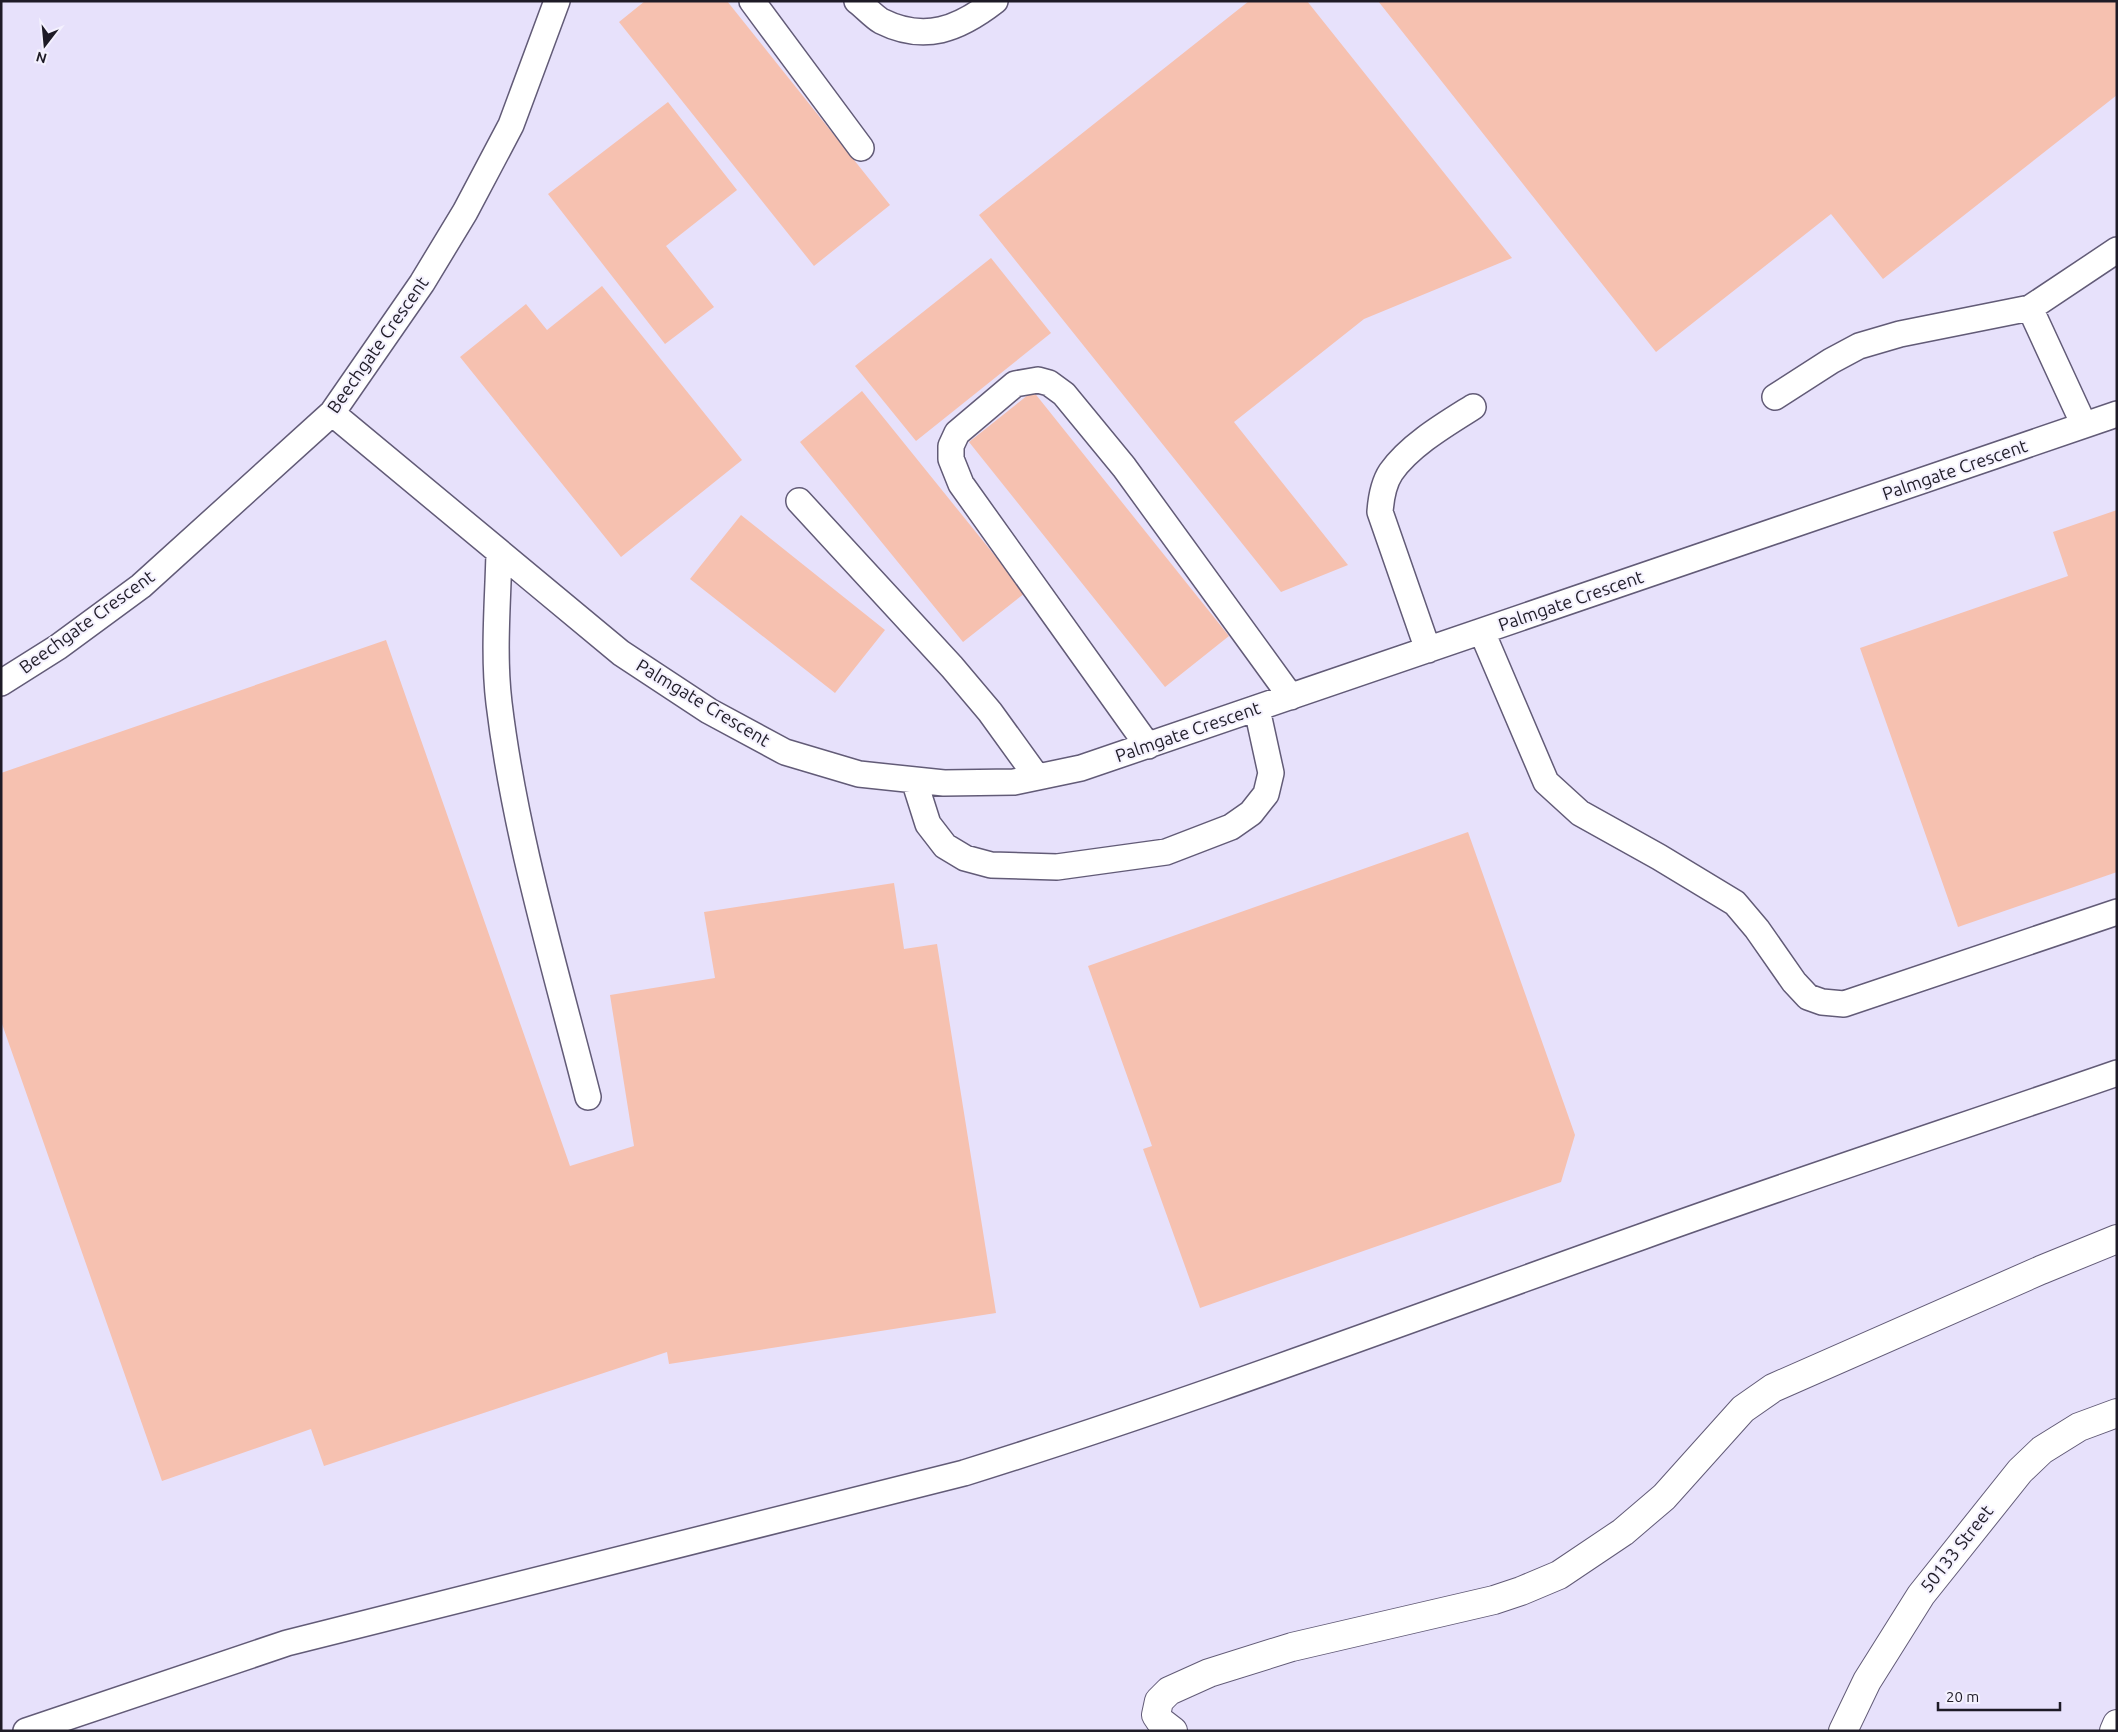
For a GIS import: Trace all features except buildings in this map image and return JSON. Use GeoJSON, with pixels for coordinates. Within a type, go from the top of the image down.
{"type":"FeatureCollection","features":[{"type":"Feature","properties":{"kind":"street"},"geometry":{"type":"LineString","coordinates":[[1166,1726],[1156,1715],[1159,1701],[1169,1692],[1209,1673],[1292,1647],[1494,1600],[1521,1591],[1559,1574],[1623,1532],[1664,1497],[1743,1409],[1773,1388],[2041,1270],[2117,1239]]}},
{"type":"Feature","properties":{"kind":"street","name":"50133 Street"},"geometry":{"type":"LineString","coordinates":[[1843,1731],[1867,1681],[1921,1595],[2015,1477],[2042,1450],[2072,1431],[2117,1413]]}},
{"type":"Feature","properties":{"kind":"street"},"geometry":{"type":"LineString","coordinates":[[2114,1731],[2117,1724]]}},
{"type":"Feature","properties":{"kind":"lane","name":"Beechgate Crescent"},"geometry":{"type":"LineString","coordinates":[[1,682],[58,647],[141,586],[332,413],[422,283],[465,212],[511,125],[557,1]]}},
{"type":"Feature","properties":{"kind":"lane"},"geometry":{"type":"LineString","coordinates":[[752,1],[861,148]]}},
{"type":"Feature","properties":{"kind":"lane"},"geometry":{"type":"LineString","coordinates":[[857,1],[880,20],[900,28],[920,32],[938,31],[961,24],[994,1]]}},
{"type":"Feature","properties":{"kind":"lane"},"geometry":{"type":"LineString","coordinates":[[1775,397],[1831,361],[1859,346],[1900,334],[2030,308],[2117,250]]}},
{"type":"Feature","properties":{"kind":"lane"},"geometry":{"type":"LineString","coordinates":[[2030,308],[2084,426]]}},
{"type":"Feature","properties":{"kind":"lane"},"geometry":{"type":"LineString","coordinates":[[1148,746],[961,484],[956,473],[952,459],[952,446],[957,433],[1015,384],[1038,380],[1049,383],[1064,394],[1124,467],[1291,697]]}},
{"type":"Feature","properties":{"kind":"lane"},"geometry":{"type":"LineString","coordinates":[[1428,650],[1380,512],[1382,492],[1391,472],[1410,453],[1437,430],[1473,407]]}},
{"type":"Feature","properties":{"kind":"lane","name":"Palmgate Crescent"},"geometry":{"type":"LineString","coordinates":[[332,413],[621,653],[709,711],[785,752],[859,774],[944,783],[1014,782],[1081,768],[2117,414]]}},
{"type":"Feature","properties":{"kind":"lane"},"geometry":{"type":"LineString","coordinates":[[799,502],[952,667],[990,712],[1037,777]]}},
{"type":"Feature","properties":{"kind":"lane"},"geometry":{"type":"LineString","coordinates":[[499,552],[496,656],[499,702],[512,782],[529,868],[588,1097]]}},
{"type":"Feature","properties":{"kind":"lane"},"geometry":{"type":"LineString","coordinates":[[1482,632],[1546,782],[1580,814],[1659,857],[1735,903],[1758,929],[1794,982],[1808,997],[1822,1002],[1844,1004],[2117,912]]}},
{"type":"Feature","properties":{"kind":"lane"},"geometry":{"type":"LineString","coordinates":[[914,780],[928,824],[946,846],[966,858],[990,865],[1057,867],[1166,852],[1231,827],[1251,813],[1266,794],[1271,773],[1257,709]]}},
{"type":"Feature","properties":{"kind":"lane"},"geometry":{"type":"LineString","coordinates":[[26,1731],[287,1644],[964,1473],[1019,1456],[1314,1355],[1701,1215],[2117,1073]]}}]}
